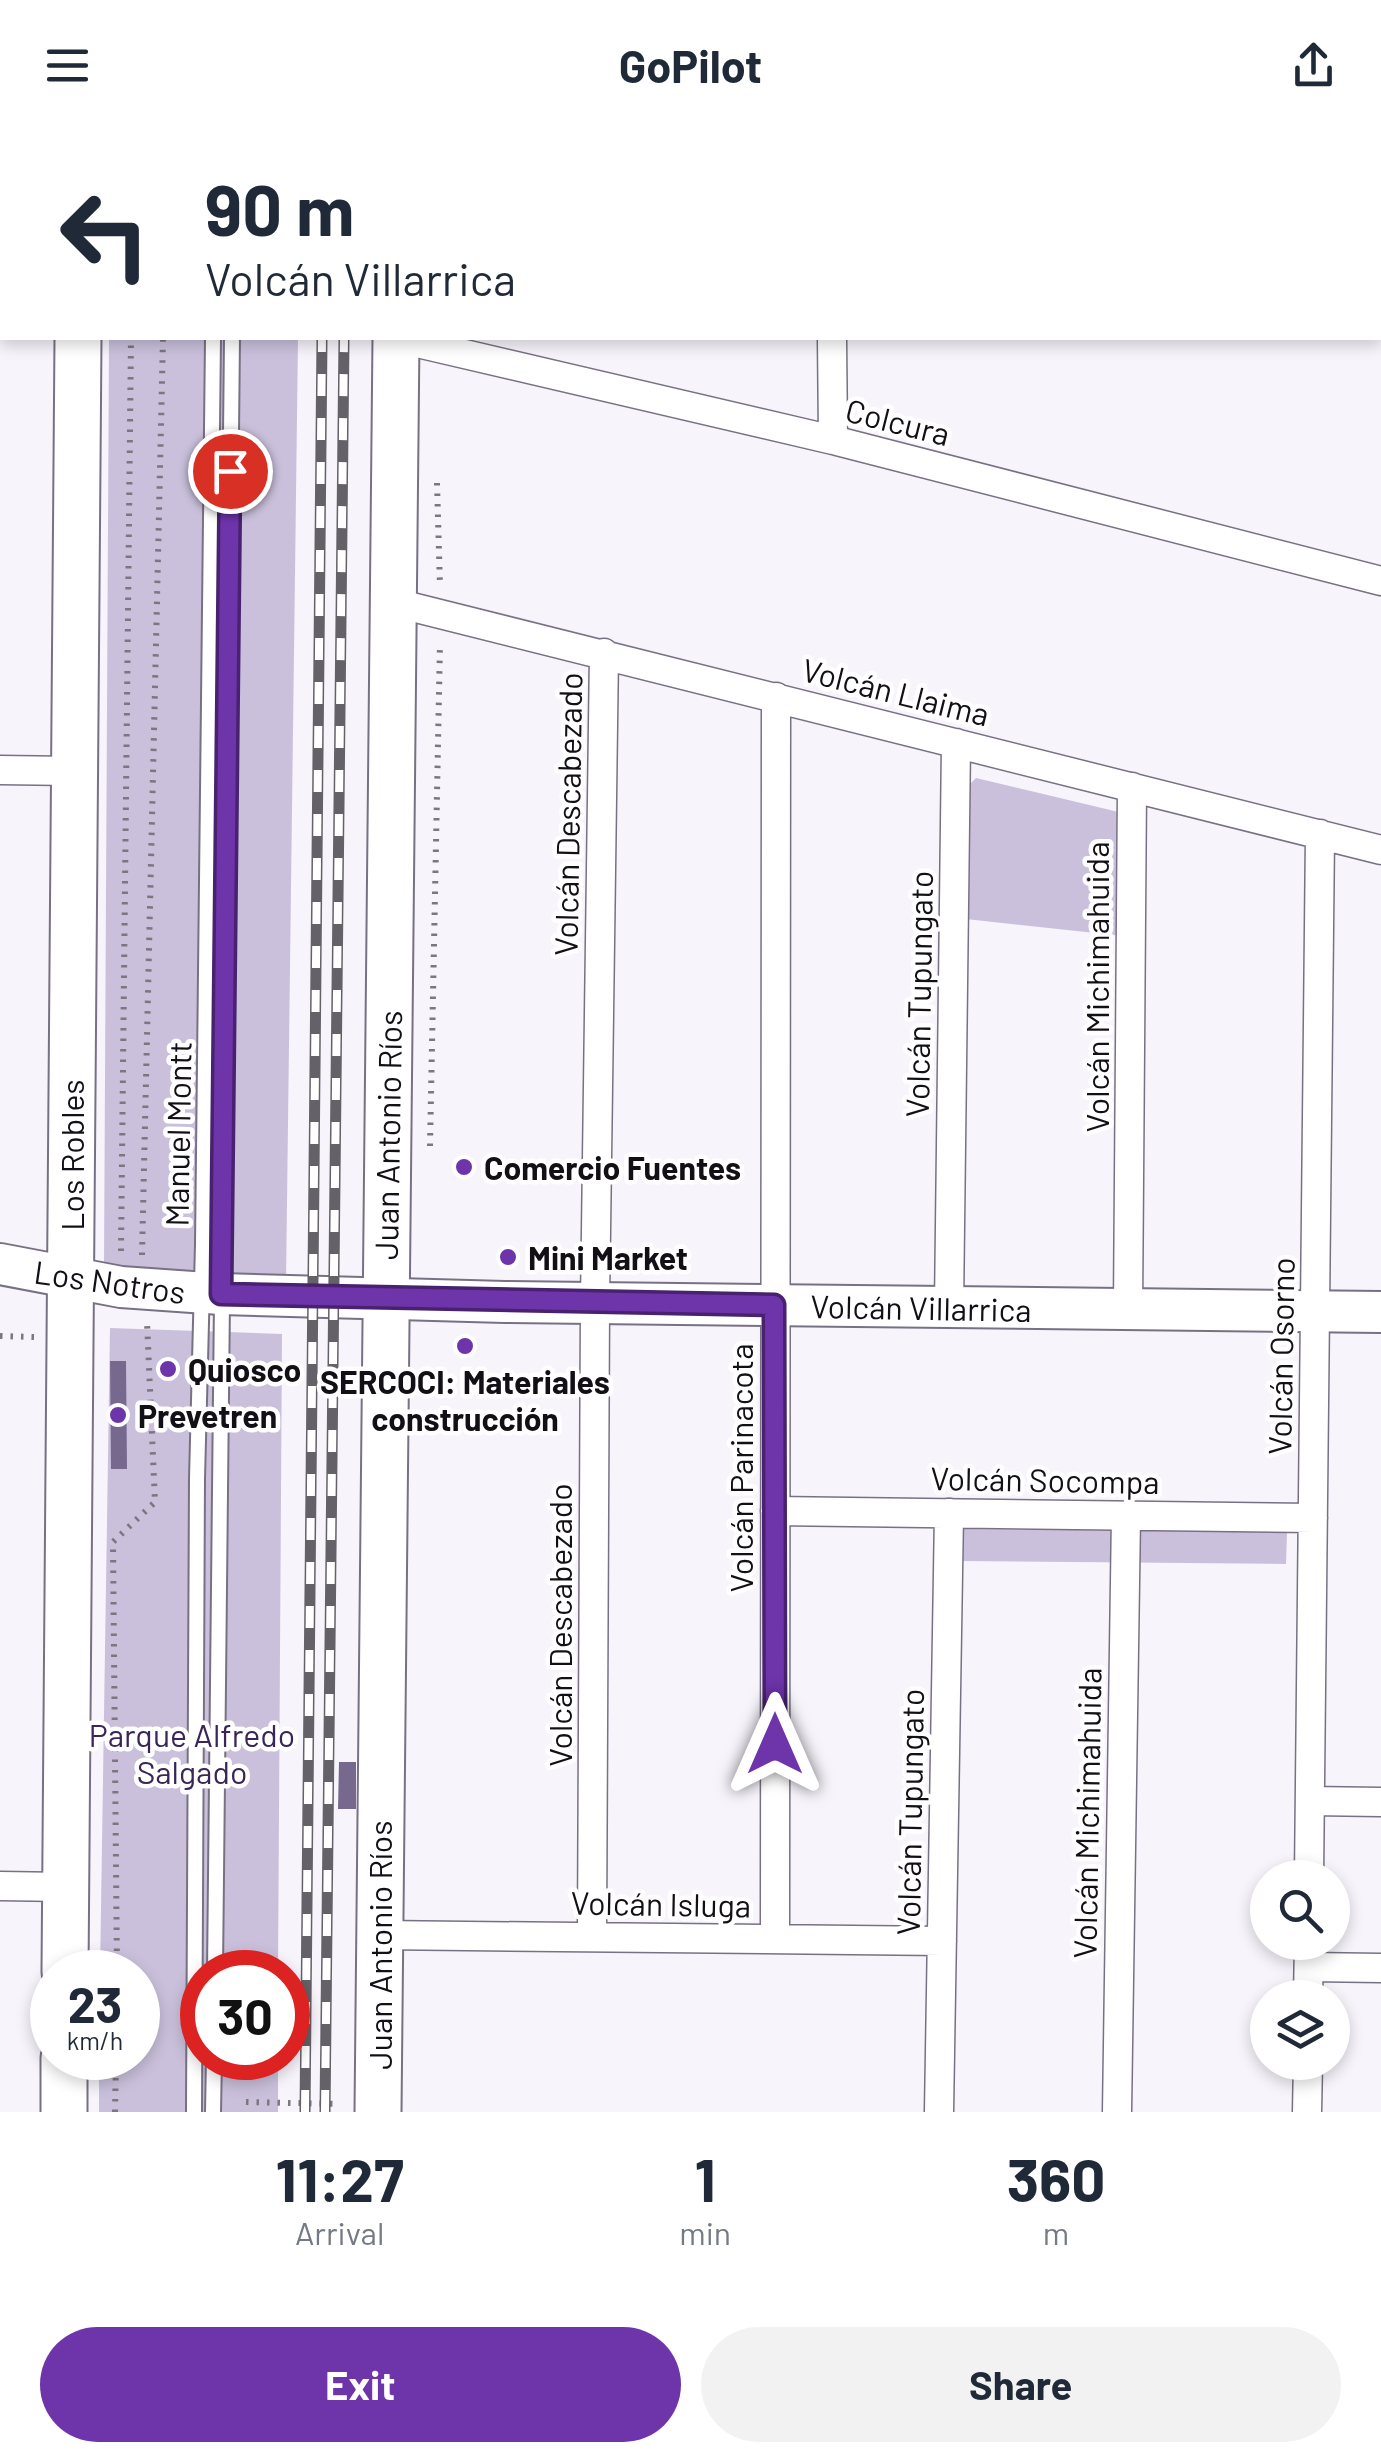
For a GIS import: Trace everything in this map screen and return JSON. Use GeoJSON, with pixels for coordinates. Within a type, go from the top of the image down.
{"type":"FeatureCollection","features":[{"type":"Feature","properties":{"kind":"main road","name":"Los Robles"},"geometry":{"type":"LineString","coordinates":[[65,1950],[78,340]]}},
{"type":"Feature","properties":{"kind":"main road","name":"Juan Antonio Ríos"},"geometry":{"type":"LineString","coordinates":[[378,2106],[396,340]]}},
{"type":"Feature","properties":{"kind":"main road"},"geometry":{"type":"LineString","coordinates":[[64,2080],[64,2112]]}},
{"type":"Feature","properties":{"kind":"street","name":"Colcura"},"geometry":{"type":"LineString","coordinates":[[405,340],[833,440],[1381,580]]}},
{"type":"Feature","properties":{"kind":"street"},"geometry":{"type":"LineString","coordinates":[[832,340],[833,440]]}},
{"type":"Feature","properties":{"kind":"street","name":"Volcán Llaima"},"geometry":{"type":"LineString","coordinates":[[392,602],[1381,850]]}},
{"type":"Feature","properties":{"kind":"street","name":"Volcán Descabezado"},"geometry":{"type":"LineString","coordinates":[[592,1937],[604,653]]}},
{"type":"Feature","properties":{"kind":"street","name":"Volcán Parinacota"},"geometry":{"type":"LineString","coordinates":[[775,1940],[776,697]]}},
{"type":"Feature","properties":{"kind":"street","name":"Volcán Tupungato"},"geometry":{"type":"LineString","coordinates":[[949,1307],[956,743]]}},
{"type":"Feature","properties":{"kind":"street"},"geometry":{"type":"LineString","coordinates":[[0,770],[73,771]]}},
{"type":"Feature","properties":{"kind":"street","name":"Volcán Michimahuida"},"geometry":{"type":"LineString","coordinates":[[1128,1309],[1132,787]]}},
{"type":"Feature","properties":{"kind":"street","name":"Volcán Osorno"},"geometry":{"type":"LineString","coordinates":[[1310,1860],[1320,834]]}},
{"type":"Feature","properties":{"kind":"street","name":"Los Notros"},"geometry":{"type":"LineString","coordinates":[[0,1264],[133,1288],[211,1294]]}},
{"type":"Feature","properties":{"kind":"street","name":"Volcán Villarrica"},"geometry":{"type":"LineString","coordinates":[[211,1294],[595,1303],[1381,1312]]}},
{"type":"Feature","properties":{"kind":"street","name":"Volcán Socompa"},"geometry":{"type":"LineString","coordinates":[[775,1510],[1313,1518]]}},
{"type":"Feature","properties":{"kind":"street","name":"Volcán Tupungato"},"geometry":{"type":"LineString","coordinates":[[939,2112],[950,1513]]}},
{"type":"Feature","properties":{"kind":"street","name":"Volcán Michimahuida"},"geometry":{"type":"LineString","coordinates":[[1117,2112],[1126,1516]]}},
{"type":"Feature","properties":{"kind":"street"},"geometry":{"type":"LineString","coordinates":[[1310,1801],[1381,1802]]}},
{"type":"Feature","properties":{"kind":"street"},"geometry":{"type":"LineString","coordinates":[[0,1886],[66,1887]]}},
{"type":"Feature","properties":{"kind":"street","name":"Volcán Isluga"},"geometry":{"type":"LineString","coordinates":[[379,1934],[942,1941]]}},
{"type":"Feature","properties":{"kind":"street"},"geometry":{"type":"LineString","coordinates":[[1337,1960],[1381,1968]]}},
{"type":"Feature","properties":{"kind":"street"},"geometry":{"type":"LineString","coordinates":[[1308,2080],[1308,2112]]}},
{"type":"Feature","properties":{"kind":"lane","name":"Manuel Montt"},"geometry":{"type":"LineString","coordinates":[[213,340],[211,1294],[215,1950]]}},
{"type":"Feature","properties":{"kind":"lane","name":"Manuel Montt"},"geometry":{"type":"LineString","coordinates":[[194,2112],[197,1478],[211,1294],[232,340]]}},
{"type":"Feature","properties":{"kind":"lane"},"geometry":{"type":"LineString","coordinates":[[213,2112],[214,2080]]}},
{"type":"Feature","properties":{"kind":"path"},"geometry":{"type":"LineString","coordinates":[[117,1950],[112,1542],[156,1502],[133,1288],[130,340]]}},
{"type":"Feature","properties":{"kind":"path"},"geometry":{"type":"LineString","coordinates":[[133,1288],[142,1252],[163,340]]}},
{"type":"Feature","properties":{"kind":"path"},"geometry":{"type":"LineString","coordinates":[[0,1336],[39,1337]]}},
{"type":"Feature","properties":{"kind":"path"},"geometry":{"type":"LineString","coordinates":[[115,2112],[116,2080]]}},
{"type":"Feature","properties":{"kind":"path"},"geometry":{"type":"LineString","coordinates":[[246,2102],[378,2106]]}},
{"type":"Feature","properties":{"kind":"green space"},"geometry":{"type":"Polygon","coordinates":[[[109,340],[298,340],[286,1281],[104,1265],[109,340]]]}},
{"type":"Feature","properties":{"kind":"green space"},"geometry":{"type":"Polygon","coordinates":[[[976,778],[1127,814],[1123,936],[966,919],[964,790],[976,778]]]}},
{"type":"Feature","properties":{"kind":"green space","name":"Parque Alfredo Salgado"},"geometry":{"type":"Polygon","coordinates":[[[110,1328],[282,1334],[278,1950],[180,1950],[180,2080],[278,2080],[278,2112],[99,2112],[99,2080],[160,2080],[160,1950],[100,1950],[110,1328]]]}},
{"type":"Feature","properties":{"kind":"green space"},"geometry":{"type":"Polygon","coordinates":[[[961,1529],[1287,1532],[1286,1564],[961,1561],[961,1529]]]}},
{"type":"Feature","properties":{"kind":"building","name":"Prevetren"},"geometry":{"type":"Polygon","coordinates":[[[110,1361],[126,1361],[127,1469],[111,1469],[110,1361]]]}},
{"type":"Feature","properties":{"kind":"building"},"geometry":{"type":"Polygon","coordinates":[[[339,1762],[356,1762],[356,1809],[338,1809],[339,1762]]]}},
{"type":"Feature","properties":{"kind":"railway"},"geometry":{"type":"LineString","coordinates":[[305,2112],[322,340]]}},
{"type":"Feature","properties":{"kind":"railway"},"geometry":{"type":"LineString","coordinates":[[325,2112],[344,340]]}},
{"type":"Feature","properties":{"kind":"place","name":"Comercio Fuentes"},"geometry":{"type":"Point","coordinates":[464,1167]}},
{"type":"Feature","properties":{"kind":"place","name":"Mini Market"},"geometry":{"type":"Point","coordinates":[508,1257]}},
{"type":"Feature","properties":{"kind":"place","name":"SERCOCI: Materiales construcción"},"geometry":{"type":"Point","coordinates":[465,1346]}},
{"type":"Feature","properties":{"kind":"place","name":"Quiosco"},"geometry":{"type":"Point","coordinates":[168,1369]}},
{"type":"Feature","properties":{"kind":"place","name":"Prevetren"},"geometry":{"type":"Point","coordinates":[118,1415]}},
{"type":"Feature","properties":{"kind":"route"},"geometry":{"type":"LineString","coordinates":[[230,471],[221,1294],[774,1305],[775,1744]]}}]}
